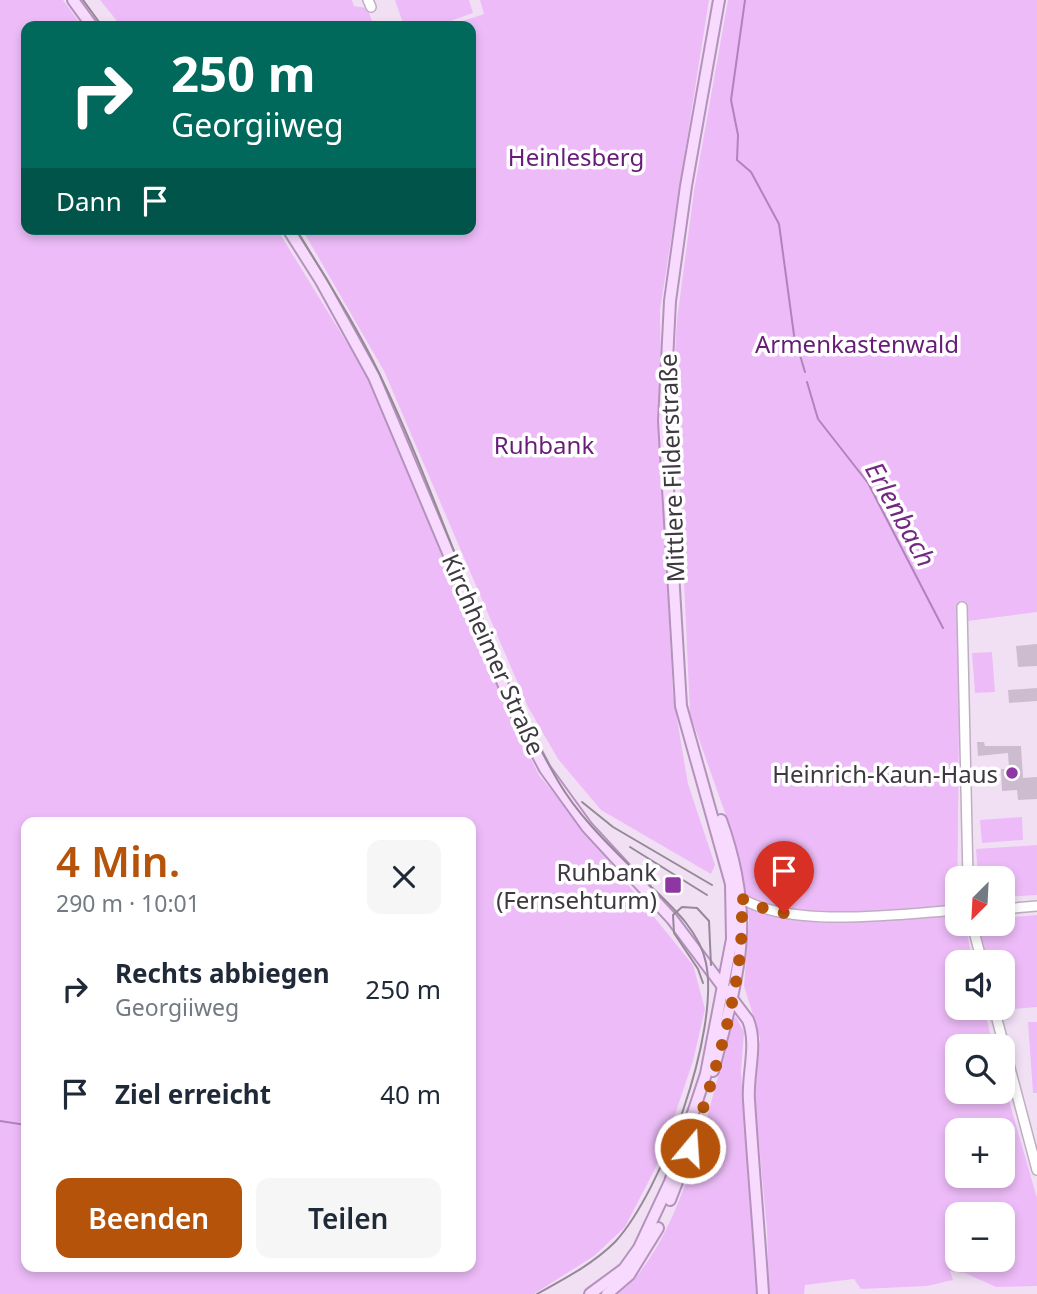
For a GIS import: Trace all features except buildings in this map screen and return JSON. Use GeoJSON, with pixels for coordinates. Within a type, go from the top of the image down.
{"type":"FeatureCollection","features":[{"type":"Feature","properties":{"kind":"main road"},"geometry":{"type":"LineString","coordinates":[[74,0],[89,21]]}},
{"type":"Feature","properties":{"kind":"main road","name":"Mittlere Filderstraße"},"geometry":{"type":"LineString","coordinates":[[607,1294],[629,1275],[645,1252],[677,1183],[702,1113],[728,991],[732,939],[731,884],[714,818],[697,771],[681,706],[665,407],[670,301],[685,186],[719,0]]}},
{"type":"Feature","properties":{"kind":"main road","name":"Kirchheimer Straße"},"geometry":{"type":"LineString","coordinates":[[292,235],[321,281],[374,377],[516,714],[545,769],[587,827],[662,908],[746,1014],[752,1036],[749,1102],[763,1294]]}},
{"type":"Feature","properties":{"kind":"main road","name":"Mittlere Filderstraße"},"geometry":{"type":"LineString","coordinates":[[590,1294],[624,1269],[639,1248],[660,1205],[695,1110],[742,948],[741,898],[730,845],[697,771]]}},
{"type":"Feature","properties":{"kind":"main road"},"geometry":{"type":"LineString","coordinates":[[731,884],[741,898]]}},
{"type":"Feature","properties":{"kind":"main road"},"geometry":{"type":"LineString","coordinates":[[704,959],[713,961],[722,958],[732,939]]}},
{"type":"Feature","properties":{"kind":"street"},"geometry":{"type":"LineString","coordinates":[[962,607],[968,866]]}},
{"type":"Feature","properties":{"kind":"street"},"geometry":{"type":"LineString","coordinates":[[741,898],[766,909],[808,916],[945,910]]}},
{"type":"Feature","properties":{"kind":"street"},"geometry":{"type":"LineString","coordinates":[[1015,908],[1037,906]]}},
{"type":"Feature","properties":{"kind":"street"},"geometry":{"type":"LineString","coordinates":[[997,1020],[1037,1170]]}},
{"type":"Feature","properties":{"kind":"green space"},"geometry":{"type":"Polygon","coordinates":[[[0,0],[63,0],[78,21],[21,21],[21,235],[281,235],[366,374],[509,715],[539,775],[693,965],[705,1009],[693,1061],[660,1159],[625,1227],[594,1256],[534,1294],[0,1294],[0,0]]]}},
{"type":"Feature","properties":{"kind":"green space"},"geometry":{"type":"Polygon","coordinates":[[[100,0],[352,0],[354,6],[367,8],[372,21],[117,21],[100,0]]]}},
{"type":"Feature","properties":{"kind":"green space"},"geometry":{"type":"Polygon","coordinates":[[[395,0],[469,0],[473,13],[450,21],[402,21],[395,0]]]}},
{"type":"Feature","properties":{"kind":"green space"},"geometry":{"type":"Polygon","coordinates":[[[480,0],[709,0],[660,310],[663,498],[673,695],[688,784],[715,865],[711,874],[601,810],[558,759],[528,707],[384,371],[305,235],[476,235],[476,21],[463,21],[484,14],[480,0]]]}},
{"type":"Feature","properties":{"kind":"green space","name":"Armenkastenwald"},"geometry":{"type":"Polygon","coordinates":[[[728,0],[1037,0],[1037,612],[960,622],[958,866],[945,866],[945,936],[968,936],[970,950],[945,950],[945,1020],[987,1020],[990,1034],[945,1034],[945,1104],[1010,1104],[1014,1118],[945,1118],[945,1188],[1015,1188],[1015,1122],[1037,1198],[1037,1286],[996,1287],[958,1272],[1015,1272],[1015,1202],[945,1202],[945,1272],[950,1272],[953,1280],[927,1286],[861,1289],[854,1279],[805,1285],[804,1294],[769,1294],[767,1229],[753,1081],[760,1038],[744,986],[749,920],[729,824],[690,714],[678,449],[675,353],[694,191],[728,0]]]}},
{"type":"Feature","properties":{"kind":"green space"},"geometry":{"type":"Polygon","coordinates":[[[992,652],[995,692],[975,693],[972,653],[992,652]]]}},
{"type":"Feature","properties":{"kind":"green space"},"geometry":{"type":"Polygon","coordinates":[[[1022,817],[1023,840],[982,843],[980,820],[1022,817]]]}},
{"type":"Feature","properties":{"kind":"green space"},"geometry":{"type":"Polygon","coordinates":[[[1037,845],[1037,895],[1015,896],[1015,866],[977,866],[976,849],[1037,845]]]}},
{"type":"Feature","properties":{"kind":"green space"},"geometry":{"type":"Polygon","coordinates":[[[1037,915],[1037,1007],[1015,1009],[1015,950],[984,950],[980,936],[1015,936],[1015,917],[1037,915]]]}},
{"type":"Feature","properties":{"kind":"green space"},"geometry":{"type":"Polygon","coordinates":[[[736,1017],[744,1032],[741,1072],[757,1294],[618,1294],[640,1272],[660,1242],[677,1206],[692,1168],[732,1020],[736,1017]]]}},
{"type":"Feature","properties":{"kind":"green space"},"geometry":{"type":"Polygon","coordinates":[[[1028,1022],[1037,1022],[1037,1093],[1033,1093],[1028,1022]]]}},
{"type":"Feature","properties":{"kind":"waterway","name":"Erlenbach"},"geometry":{"type":"LineString","coordinates":[[745,0],[731,100],[738,135],[737,160],[751,172],[779,224],[794,335],[805,372]]}},
{"type":"Feature","properties":{"kind":"waterway","name":"Erlenbach"},"geometry":{"type":"LineString","coordinates":[[807,382],[818,419],[868,483],[943,628]]}},
{"type":"Feature","properties":{"kind":"waterway"},"geometry":{"type":"LineString","coordinates":[[0,1121],[21,1124]]}},
{"type":"Feature","properties":{"kind":"tram line"},"geometry":{"type":"LineString","coordinates":[[83,0],[98,21]]}},
{"type":"Feature","properties":{"kind":"tram line"},"geometry":{"type":"LineString","coordinates":[[300,235],[351,319],[380,375],[508,682],[558,781],[575,807],[596,831],[688,926],[706,963],[708,993],[696,1068],[668,1150],[651,1187],[615,1242],[588,1264],[537,1294]]}},
{"type":"Feature","properties":{"kind":"tram line"},"geometry":{"type":"LineString","coordinates":[[582,802],[613,827],[712,885]]}},
{"type":"Feature","properties":{"kind":"tram line"},"geometry":{"type":"LineString","coordinates":[[630,847],[707,895]]}},
{"type":"Feature","properties":{"kind":"tram line"},"geometry":{"type":"LineString","coordinates":[[703,983],[698,969],[674,933],[673,915],[682,907],[697,908],[709,921],[711,965]]}},
{"type":"Feature","properties":{"kind":"place","name":"Heinrich-Kaun-Haus"},"geometry":{"type":"Point","coordinates":[1012,773]}},
{"type":"Feature","properties":{"kind":"place","name":"Ruhbank (Fernsehturm)"},"geometry":{"type":"Point","coordinates":[673,885]}},
{"type":"Feature","properties":{"kind":"route"},"geometry":{"type":"LineString","coordinates":[[690,1148],[724,1032],[742,948],[741,898],[755,906],[784,913]]}},
{"type":"Feature","properties":{"kind":"park label","name":"Heinlesberg"},"geometry":{"type":"Point","coordinates":[576,156]}},
{"type":"Feature","properties":{"kind":"park label","name":"Ruhbank"},"geometry":{"type":"Point","coordinates":[544,444]}}]}
